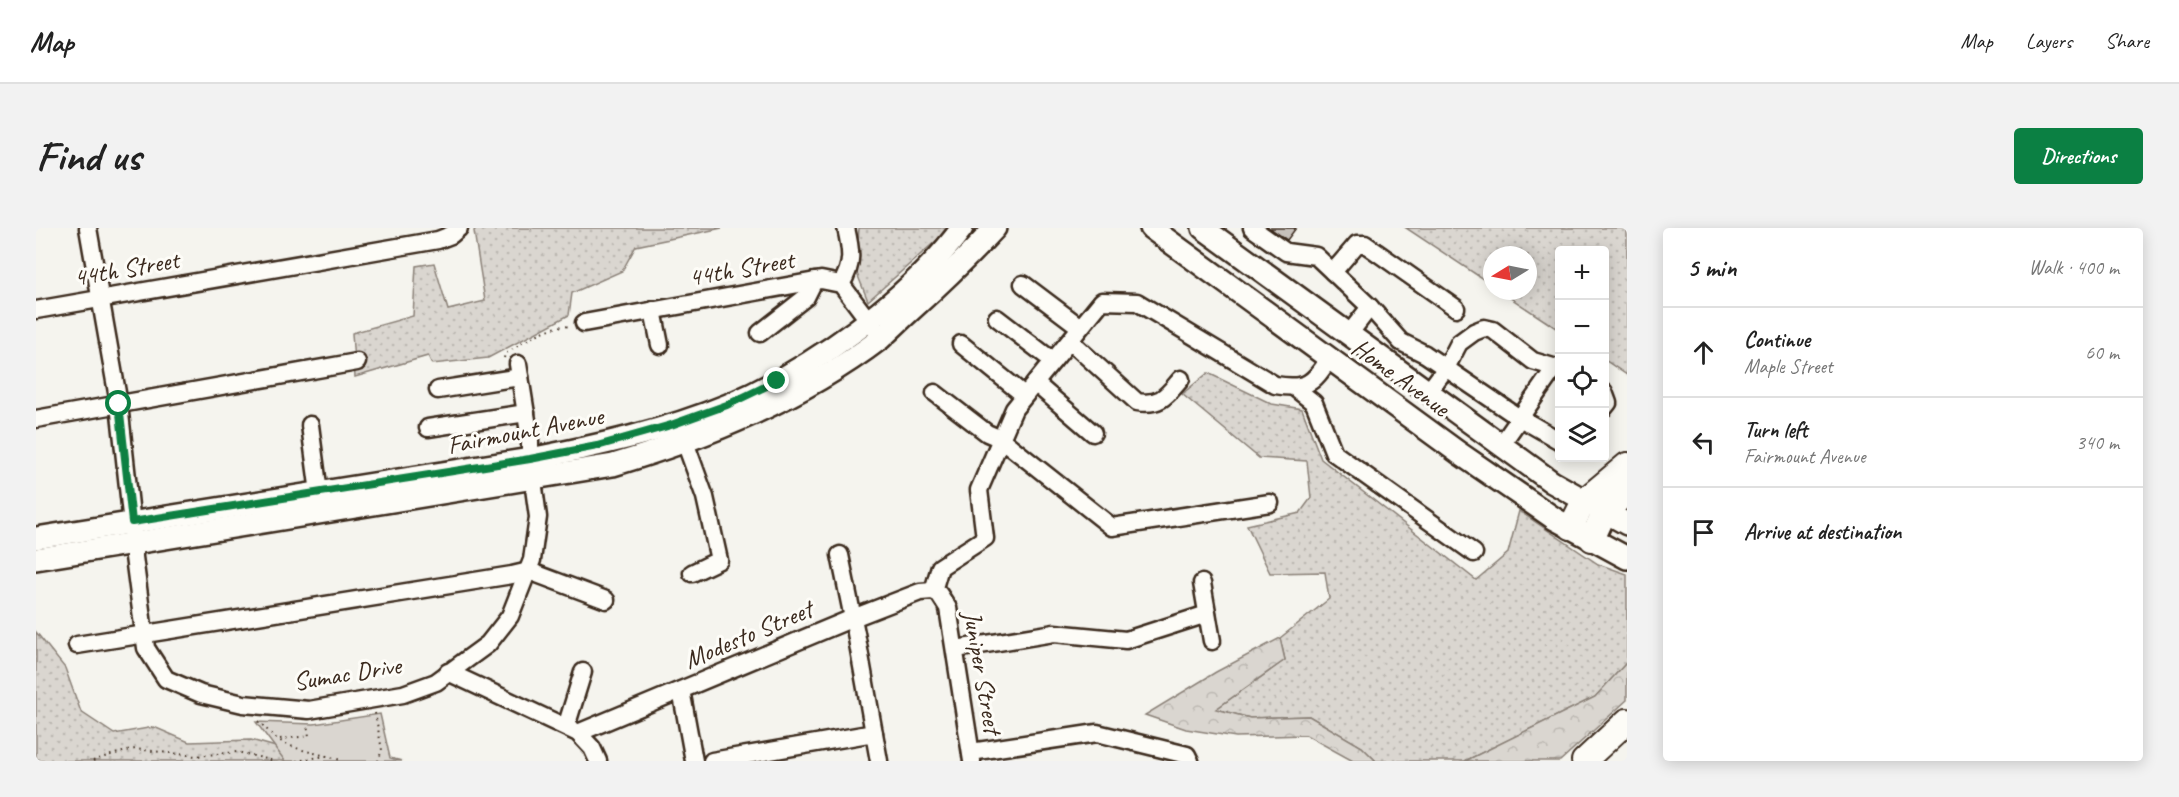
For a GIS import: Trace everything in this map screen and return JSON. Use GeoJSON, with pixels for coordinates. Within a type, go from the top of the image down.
{"type":"FeatureCollection","features":[{"type":"Feature","properties":{"kind":"highway"},"geometry":{"type":"LineString","coordinates":[[1571,527],[1594,507],[1627,465]]}},
{"type":"Feature","properties":{"kind":"highway"},"geometry":{"type":"LineString","coordinates":[[1594,507],[1627,492]]}},
{"type":"Feature","properties":{"kind":"highway"},"geometry":{"type":"LineString","coordinates":[[1592,539],[1594,507]]}},
{"type":"Feature","properties":{"kind":"highway"},"geometry":{"type":"LineString","coordinates":[[1584,761],[1627,721]]}},
{"type":"Feature","properties":{"kind":"main road","name":"Fairmount Avenue"},"geometry":{"type":"LineString","coordinates":[[36,537],[133,533],[532,469],[597,446],[671,425],[727,405],[875,329],[962,228]]}},
{"type":"Feature","properties":{"kind":"main road","name":"Fairmount Avenue"},"geometry":{"type":"LineString","coordinates":[[36,559],[133,533],[319,493],[532,469],[613,465],[686,442],[796,393],[875,329],[954,271],[995,228]]}},
{"type":"Feature","properties":{"kind":"main road","name":"Home Avenue"},"geometry":{"type":"LineString","coordinates":[[1151,228],[1459,453],[1555,519],[1627,558]]}},
{"type":"Feature","properties":{"kind":"main road","name":"Home Avenue"},"geometry":{"type":"LineString","coordinates":[[1203,228],[1552,482],[1627,524]]}},
{"type":"Feature","properties":{"kind":"street","name":"Sumac Drive"},"geometry":{"type":"LineString","coordinates":[[88,228],[119,404],[134,557],[146,648],[166,679],[201,694],[243,704],[309,710],[335,706],[403,694],[436,682],[488,644],[510,616],[529,571],[538,517],[530,439],[519,371]]}},
{"type":"Feature","properties":{"kind":"street","name":"44th Street"},"geometry":{"type":"LineString","coordinates":[[36,310],[438,240],[451,235],[459,228]]}},
{"type":"Feature","properties":{"kind":"street"},"geometry":{"type":"LineString","coordinates":[[846,228],[851,252],[849,272],[841,284],[875,329]]}},
{"type":"Feature","properties":{"kind":"street"},"geometry":{"type":"LineString","coordinates":[[1252,228],[1286,252],[1316,256],[1370,307],[1378,319],[1401,342],[1425,354],[1520,418],[1555,438]]}},
{"type":"Feature","properties":{"kind":"street"},"geometry":{"type":"LineString","coordinates":[[1332,272],[1357,244],[1365,244],[1456,308]]}},
{"type":"Feature","properties":{"kind":"street","name":"44th Street"},"geometry":{"type":"LineString","coordinates":[[584,323],[814,281],[841,284]]}},
{"type":"Feature","properties":{"kind":"street"},"geometry":{"type":"LineString","coordinates":[[760,333],[806,297],[814,281]]}},
{"type":"Feature","properties":{"kind":"street"},"geometry":{"type":"LineString","coordinates":[[1023,284],[1080,327]]}},
{"type":"Feature","properties":{"kind":"street"},"geometry":{"type":"LineString","coordinates":[[936,592],[940,567],[984,538],[980,490],[1014,409],[1102,301],[1137,302],[1275,385],[1295,388],[1314,403],[1334,453],[1474,553]]}},
{"type":"Feature","properties":{"kind":"street"},"geometry":{"type":"LineString","coordinates":[[1349,334],[1370,307]]}},
{"type":"Feature","properties":{"kind":"street"},"geometry":{"type":"LineString","coordinates":[[653,310],[660,345]]}},
{"type":"Feature","properties":{"kind":"street"},"geometry":{"type":"LineString","coordinates":[[997,318],[1053,361]]}},
{"type":"Feature","properties":{"kind":"street"},"geometry":{"type":"LineString","coordinates":[[1428,392],[1446,368],[1459,343],[1484,328],[1493,330],[1533,361],[1555,368]]}},
{"type":"Feature","properties":{"kind":"street"},"geometry":{"type":"LineString","coordinates":[[1070,340],[1137,402],[1149,404],[1162,400],[1181,379]]}},
{"type":"Feature","properties":{"kind":"street"},"geometry":{"type":"LineString","coordinates":[[961,344],[1093,433]]}},
{"type":"Feature","properties":{"kind":"street"},"geometry":{"type":"LineString","coordinates":[[1295,388],[1316,379],[1329,359]]}},
{"type":"Feature","properties":{"kind":"street"},"geometry":{"type":"LineString","coordinates":[[36,419],[357,362]]}},
{"type":"Feature","properties":{"kind":"street"},"geometry":{"type":"LineString","coordinates":[[438,390],[519,371]]}},
{"type":"Feature","properties":{"kind":"street"},"geometry":{"type":"LineString","coordinates":[[1501,445],[1555,372]]}},
{"type":"Feature","properties":{"kind":"street"},"geometry":{"type":"LineString","coordinates":[[935,393],[987,433],[1001,439],[1112,527],[1270,503]]}},
{"type":"Feature","properties":{"kind":"street"},"geometry":{"type":"LineString","coordinates":[[428,428],[526,413]]}},
{"type":"Feature","properties":{"kind":"street"},"geometry":{"type":"LineString","coordinates":[[310,425],[319,493]]}},
{"type":"Feature","properties":{"kind":"street"},"geometry":{"type":"LineString","coordinates":[[686,442],[705,497],[719,560],[692,573]]}},
{"type":"Feature","properties":{"kind":"street"},"geometry":{"type":"LineString","coordinates":[[840,555],[879,761]]}},
{"type":"Feature","properties":{"kind":"street"},"geometry":{"type":"LineString","coordinates":[[77,645],[529,571],[606,600]]}},
{"type":"Feature","properties":{"kind":"street"},"geometry":{"type":"LineString","coordinates":[[1202,583],[1212,641]]}},
{"type":"Feature","properties":{"kind":"street","name":"Modesto Street"},"geometry":{"type":"LineString","coordinates":[[572,730],[681,690],[920,592],[936,592]]}},
{"type":"Feature","properties":{"kind":"street","name":"Juniper Street"},"geometry":{"type":"LineString","coordinates":[[936,592],[948,608],[972,757]]}},
{"type":"Feature","properties":{"kind":"street"},"geometry":{"type":"LineString","coordinates":[[956,649],[1054,633],[1126,640],[1207,614]]}},
{"type":"Feature","properties":{"kind":"street"},"geometry":{"type":"LineString","coordinates":[[448,672],[572,730],[592,748],[598,761]]}},
{"type":"Feature","properties":{"kind":"street"},"geometry":{"type":"LineString","coordinates":[[572,730],[583,672]]}},
{"type":"Feature","properties":{"kind":"street"},"geometry":{"type":"LineString","coordinates":[[681,690],[694,761]]}},
{"type":"Feature","properties":{"kind":"street"},"geometry":{"type":"LineString","coordinates":[[712,761],[874,733]]}},
{"type":"Feature","properties":{"kind":"street"},"geometry":{"type":"LineString","coordinates":[[972,757],[1097,734],[1187,755],[1190,761]]}},
{"type":"Feature","properties":{"kind":"path"},"geometry":{"type":"LineString","coordinates":[[519,371],[503,361],[505,354],[536,334],[565,326],[578,328],[584,323]]}},
{"type":"Feature","properties":{"kind":"path"},"geometry":{"type":"LineString","coordinates":[[375,713],[382,750],[378,761]]}},
{"type":"Feature","properties":{"kind":"path"},"geometry":{"type":"LineString","coordinates":[[258,721],[278,740],[293,747],[329,755],[342,761]]}},
{"type":"Feature","properties":{"kind":"path"},"geometry":{"type":"LineString","coordinates":[[278,740],[309,735],[307,722]]}},
{"type":"Feature","properties":{"kind":"path"},"geometry":{"type":"LineString","coordinates":[[93,761],[135,749],[196,756],[237,752],[275,761]]}},
{"type":"Feature","properties":{"kind":"path"},"geometry":{"type":"LineString","coordinates":[[296,761],[329,755]]}},
{"type":"Feature","properties":{"kind":"green space"},"geometry":{"type":"Polygon","coordinates":[[[476,228],[722,228],[636,246],[622,271],[572,293],[569,315],[488,358],[432,364],[428,356],[355,377],[352,333],[413,316],[416,266],[434,263],[448,310],[485,301],[474,231],[476,228]]]}},
{"type":"Feature","properties":{"kind":"green space"},"geometry":{"type":"Polygon","coordinates":[[[859,228],[946,228],[938,239],[868,301],[856,271],[859,228]]]}},
{"type":"Feature","properties":{"kind":"green space"},"geometry":{"type":"Polygon","coordinates":[[[1406,228],[1627,228],[1627,375],[1609,363],[1609,246],[1555,246],[1555,327],[1514,300],[1537,300],[1537,246],[1483,246],[1483,279],[1406,228]]]}},
{"type":"Feature","properties":{"kind":"green space"},"geometry":{"type":"Polygon","coordinates":[[[1208,373],[1272,404],[1302,409],[1321,459],[1476,580],[1508,553],[1519,511],[1598,564],[1627,574],[1627,662],[1595,697],[1465,761],[1376,761],[1362,747],[1309,716],[1250,718],[1216,709],[1285,660],[1280,638],[1329,599],[1325,572],[1270,573],[1247,525],[1300,513],[1311,498],[1307,461],[1259,458],[1182,394],[1208,373]]]}},
{"type":"Feature","properties":{"kind":"green space"},"geometry":{"type":"Polygon","coordinates":[[[36,632],[65,668],[81,712],[114,734],[154,727],[189,742],[251,740],[283,749],[293,761],[36,761],[36,632]]]}},
{"type":"Feature","properties":{"kind":"green space"},"geometry":{"type":"Polygon","coordinates":[[[1280,638],[1285,660],[1216,709],[1250,718],[1309,716],[1362,747],[1376,761],[1353,761],[1306,735],[1236,737],[1186,729],[1145,715],[1216,672],[1280,638]]]}},
{"type":"Feature","properties":{"kind":"green space"},"geometry":{"type":"Polygon","coordinates":[[[1627,662],[1627,700],[1560,761],[1465,761],[1595,697],[1627,662]]]}},
{"type":"Feature","properties":{"kind":"green space"},"geometry":{"type":"Polygon","coordinates":[[[380,714],[390,758],[402,761],[285,761],[256,722],[314,724],[380,714]]]}},
{"type":"Feature","properties":{"kind":"building"},"geometry":{"type":"Polygon","coordinates":[[[1270,228],[1296,228],[1287,240],[1270,228]]]}},
{"type":"Feature","properties":{"kind":"route"},"geometry":{"type":"LineString","coordinates":[[119,404],[132,522],[530,459],[597,446],[671,425],[727,405],[777,381]]}}]}
